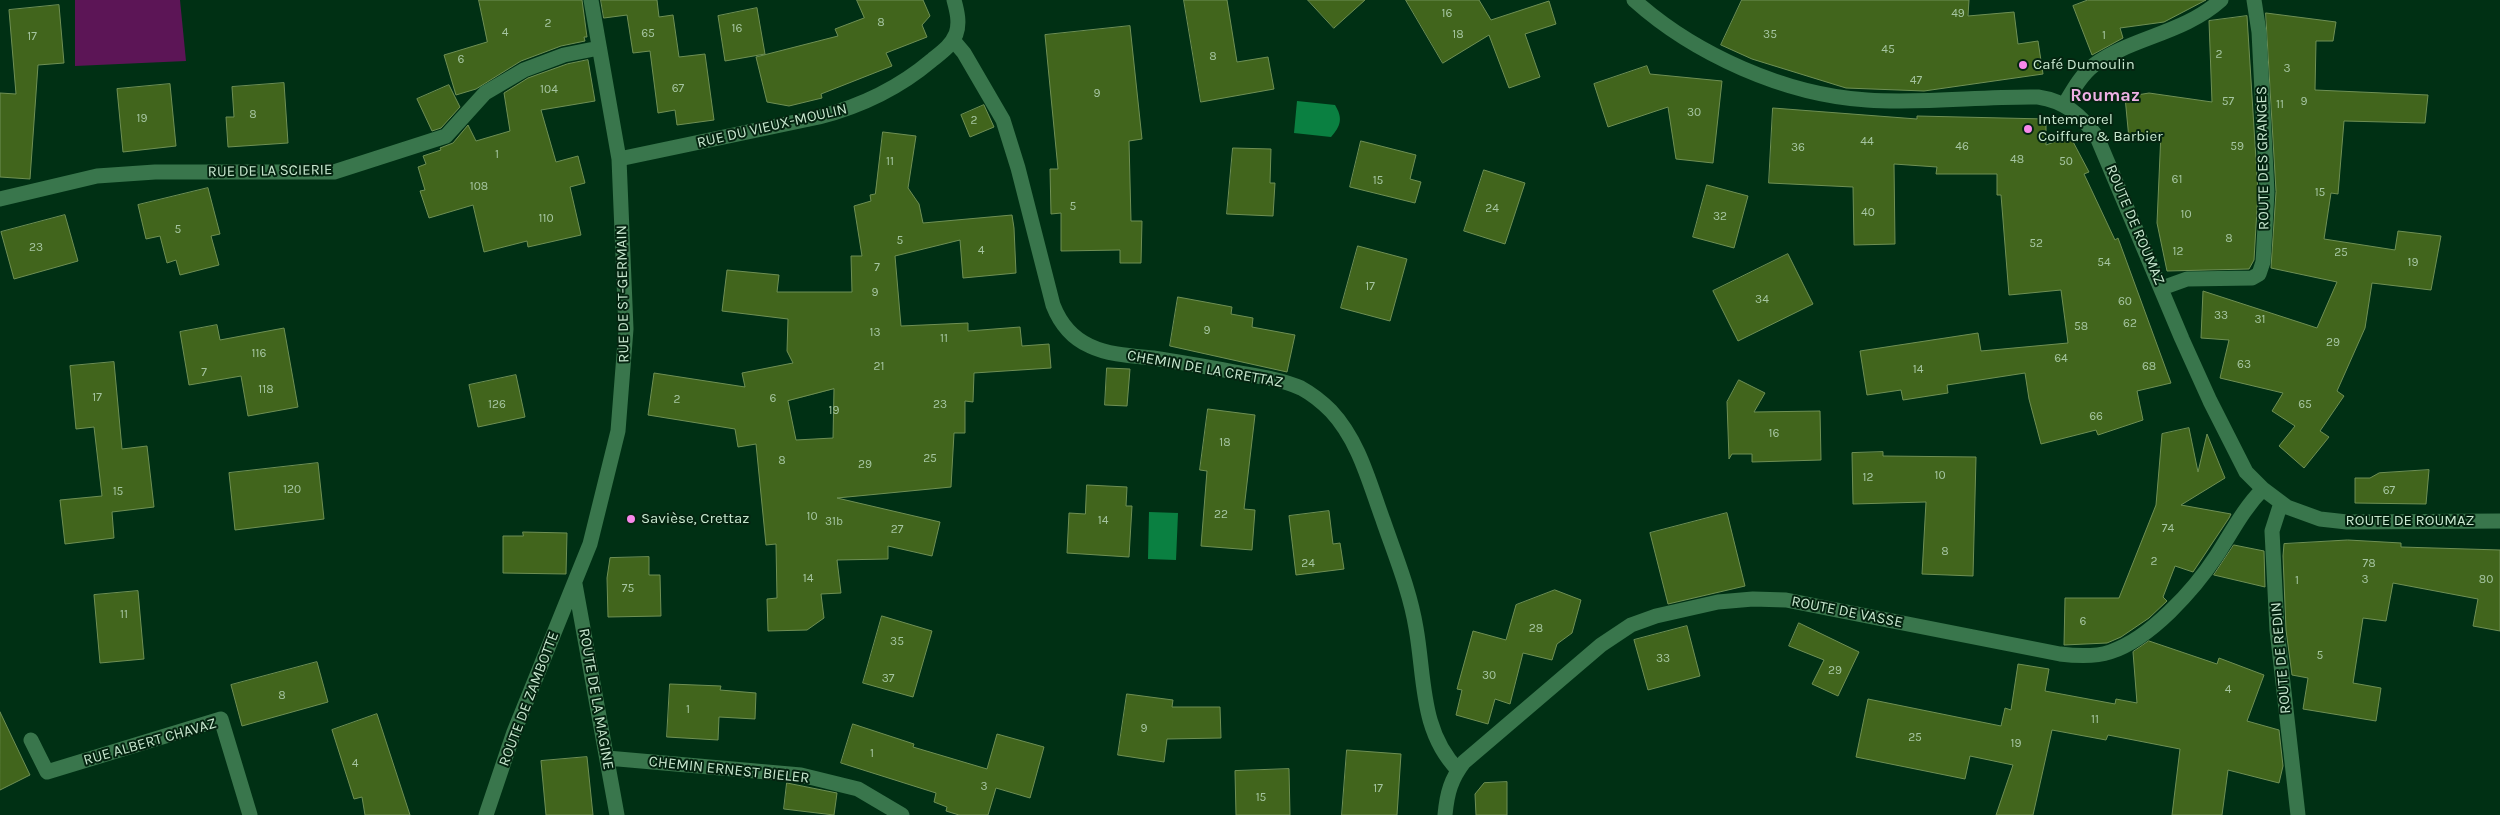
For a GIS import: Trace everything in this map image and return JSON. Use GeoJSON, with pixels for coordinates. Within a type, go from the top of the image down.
{"type":"FeatureCollection","features":[{"type":"Feature","properties":{"kind":"street","name":"RUE DE ST-GERMAIN"},"geometry":{"type":"LineString","coordinates":[[575,584],[602,501],[618,431],[626,330],[619,159],[591,0]]}},
{"type":"Feature","properties":{"kind":"street"},"geometry":{"type":"LineString","coordinates":[[953,40],[958,24],[954,0]]}},
{"type":"Feature","properties":{"kind":"street","name":"ROUTE DE ROUMAZ"},"geometry":{"type":"LineString","coordinates":[[1634,0],[1670,30],[1716,57],[1752,72],[1820,93],[1853,99],[1908,101],[2038,97],[2064,105],[2080,116],[2097,137],[2182,339],[2235,453],[2246,472],[2263,489],[2281,503],[2320,519],[2347,522],[2500,522]]}},
{"type":"Feature","properties":{"kind":"street"},"geometry":{"type":"LineString","coordinates":[[2064,105],[2081,78],[2094,65],[2116,52],[2193,20],[2221,0]]}},
{"type":"Feature","properties":{"kind":"street","name":"ROUTE DES GRANGES"},"geometry":{"type":"LineString","coordinates":[[2162,288],[2187,278],[2252,278],[2258,276],[2261,272],[2265,246],[2267,192],[2260,32],[2254,0]]}},
{"type":"Feature","properties":{"kind":"street","name":"RUE DU VIEUX-MOULIN"},"geometry":{"type":"LineString","coordinates":[[619,159],[795,122],[848,108],[894,88],[927,64],[953,40]]}},
{"type":"Feature","properties":{"kind":"street","name":"CHEMIN DE LA CRETTAZ"},"geometry":{"type":"LineString","coordinates":[[953,40],[964,53],[1003,120],[1018,168],[1053,305],[1058,317],[1071,333],[1078,339],[1102,350],[1255,375],[1289,384],[1313,396],[1343,426],[1368,478],[1410,604],[1416,628],[1424,695],[1431,726],[1445,756],[1458,770]]}},
{"type":"Feature","properties":{"kind":"street","name":"RUE DE LA SCIERIE"},"geometry":{"type":"LineString","coordinates":[[0,198],[97,176],[155,172],[334,172],[446,136],[485,93],[524,70],[564,55],[599,48]]}},
{"type":"Feature","properties":{"kind":"street","name":"ROUTE DE VASSE"},"geometry":{"type":"LineString","coordinates":[[1445,815],[1447,793],[1453,776],[1458,770],[1488,740],[1601,645],[1631,624],[1656,616],[1718,602],[1753,599],[1786,600],[2060,654],[2076,656],[2110,652],[2146,632],[2188,592],[2208,568],[2240,515],[2263,489]]}},
{"type":"Feature","properties":{"kind":"street","name":"ROUTE DE REDIN"},"geometry":{"type":"LineString","coordinates":[[2281,503],[2272,531],[2277,630],[2298,815]]}},
{"type":"Feature","properties":{"kind":"street","name":"ROUTE DE LA MAGINE"},"geometry":{"type":"LineString","coordinates":[[575,584],[617,815]]}},
{"type":"Feature","properties":{"kind":"street","name":"ROUTE DE ZAMBOTTE"},"geometry":{"type":"LineString","coordinates":[[486,815],[514,732],[575,584]]}},
{"type":"Feature","properties":{"kind":"street","name":"RUE ALBERT CHAVAZ"},"geometry":{"type":"LineString","coordinates":[[31,740],[47,772],[221,719],[250,815]]}},
{"type":"Feature","properties":{"kind":"street","name":"CHEMIN ERNEST BIELER"},"geometry":{"type":"LineString","coordinates":[[607,758],[801,775],[858,789],[902,815]]}},
{"type":"Feature","properties":{"kind":"shaded area"},"geometry":{"type":"Polygon","coordinates":[[[75,0],[180,0],[186,61],[75,66],[75,0]]]}},
{"type":"Feature","properties":{"kind":"shaded area"},"geometry":{"type":"Polygon","coordinates":[[[1297,101],[1335,105],[1340,122],[1331,137],[1294,133],[1297,101]]]}},
{"type":"Feature","properties":{"kind":"shaded area"},"geometry":{"type":"Polygon","coordinates":[[[1149,512],[1178,513],[1176,560],[1148,559],[1149,512]]]}},
{"type":"Feature","properties":{"kind":"building"},"geometry":{"type":"Polygon","coordinates":[[[479,0],[582,0],[587,37],[584,37],[585,41],[561,46],[521,61],[476,89],[456,95],[444,55],[487,42],[479,0]]]}},
{"type":"Feature","properties":{"kind":"building"},"geometry":{"type":"Polygon","coordinates":[[[601,0],[657,0],[659,17],[673,15],[679,57],[705,54],[714,120],[677,125],[675,110],[658,113],[650,51],[633,53],[627,15],[604,18],[601,0]]]}},
{"type":"Feature","properties":{"kind":"building"},"geometry":{"type":"Polygon","coordinates":[[[857,0],[923,0],[930,16],[922,25],[927,37],[886,53],[892,66],[821,94],[822,98],[789,106],[767,102],[756,57],[838,36],[835,29],[864,18],[857,0]]]}},
{"type":"Feature","properties":{"kind":"building"},"geometry":{"type":"Polygon","coordinates":[[[1184,0],[1227,0],[1237,62],[1268,57],[1274,89],[1201,102],[1184,0]]]}},
{"type":"Feature","properties":{"kind":"building"},"geometry":{"type":"Polygon","coordinates":[[[1308,0],[1365,0],[1334,28],[1308,0]]]}},
{"type":"Feature","properties":{"kind":"building"},"geometry":{"type":"Polygon","coordinates":[[[1406,0],[1479,0],[1491,20],[1549,1],[1556,24],[1525,34],[1540,77],[1509,88],[1489,35],[1443,63],[1406,0]]]}},
{"type":"Feature","properties":{"kind":"building"},"geometry":{"type":"Polygon","coordinates":[[[1742,0],[1969,0],[1968,16],[2014,12],[2018,44],[2038,41],[2043,74],[1924,91],[1846,88],[1752,59],[1721,45],[1742,0]]]}},
{"type":"Feature","properties":{"kind":"building"},"geometry":{"type":"Polygon","coordinates":[[[2088,0],[2206,0],[2164,22],[2120,28],[2123,38],[2092,55],[2073,6],[2088,0]]]}},
{"type":"Feature","properties":{"kind":"building"},"geometry":{"type":"Polygon","coordinates":[[[59,5],[64,63],[38,65],[30,179],[0,177],[0,93],[16,94],[9,10],[59,5]]]}},
{"type":"Feature","properties":{"kind":"building"},"geometry":{"type":"Polygon","coordinates":[[[757,8],[765,54],[725,61],[718,16],[757,8]]]}},
{"type":"Feature","properties":{"kind":"building"},"geometry":{"type":"Polygon","coordinates":[[[2266,13],[2336,22],[2333,41],[2316,41],[2315,90],[2428,95],[2425,123],[2344,121],[2338,194],[2331,193],[2324,239],[2395,250],[2398,231],[2441,236],[2431,290],[2372,283],[2365,328],[2337,391],[2344,396],[2320,431],[2329,437],[2304,468],[2279,446],[2295,426],[2272,411],[2283,393],[2220,378],[2229,340],[2201,338],[2203,291],[2317,328],[2337,282],[2271,268],[2276,192],[2266,13]]]}},
{"type":"Feature","properties":{"kind":"building"},"geometry":{"type":"Polygon","coordinates":[[[2247,16],[2258,192],[2254,260],[2249,269],[2167,271],[2157,223],[2161,132],[2129,139],[2125,97],[2149,93],[2212,102],[2209,21],[2247,16]]]}},
{"type":"Feature","properties":{"kind":"building"},"geometry":{"type":"Polygon","coordinates":[[[1130,26],[1142,139],[1129,141],[1131,221],[1142,221],[1141,263],[1120,263],[1120,250],[1061,251],[1061,213],[1051,214],[1050,169],[1058,169],[1045,35],[1130,26]]]}},
{"type":"Feature","properties":{"kind":"building"},"geometry":{"type":"Polygon","coordinates":[[[588,60],[595,101],[541,110],[556,162],[578,156],[585,183],[570,187],[581,235],[528,247],[527,241],[484,252],[473,205],[429,218],[420,191],[425,190],[418,167],[426,164],[423,156],[441,150],[440,148],[453,143],[468,125],[476,141],[510,131],[504,93],[528,78],[567,64],[588,60]]]}},
{"type":"Feature","properties":{"kind":"building"},"geometry":{"type":"Polygon","coordinates":[[[1647,66],[1650,74],[1722,81],[1713,163],[1676,159],[1668,107],[1608,127],[1594,84],[1647,66]]]}},
{"type":"Feature","properties":{"kind":"building"},"geometry":{"type":"Polygon","coordinates":[[[284,83],[288,143],[228,147],[226,117],[234,117],[232,87],[284,83]]]}},
{"type":"Feature","properties":{"kind":"building"},"geometry":{"type":"Polygon","coordinates":[[[170,84],[176,146],[123,152],[117,89],[170,84]]]}},
{"type":"Feature","properties":{"kind":"building"},"geometry":{"type":"Polygon","coordinates":[[[449,85],[460,107],[441,128],[432,131],[417,99],[449,85]]]}},
{"type":"Feature","properties":{"kind":"building"},"geometry":{"type":"Polygon","coordinates":[[[984,105],[994,127],[970,137],[961,115],[984,105]]]}},
{"type":"Feature","properties":{"kind":"building"},"geometry":{"type":"Polygon","coordinates":[[[1773,108],[1917,119],[1917,116],[2046,119],[2046,145],[2070,136],[2089,172],[2084,174],[2115,240],[2118,238],[2171,383],[2137,391],[2143,420],[2098,435],[2096,430],[2041,444],[2029,399],[2025,373],[1947,385],[1948,393],[1903,400],[1901,390],[1867,395],[1860,351],[1978,333],[1981,351],[2068,343],[2061,290],[2009,295],[2001,195],[1997,195],[1997,174],[1936,174],[1937,167],[1894,164],[1895,244],[1854,245],[1853,187],[1769,183],[1773,108]]]}},
{"type":"Feature","properties":{"kind":"building"},"geometry":{"type":"Polygon","coordinates":[[[883,132],[916,136],[908,188],[919,204],[923,223],[1012,215],[1016,273],[963,278],[960,240],[895,256],[901,326],[968,323],[968,331],[1020,327],[1022,346],[1049,344],[1051,368],[974,373],[973,402],[965,401],[965,433],[954,433],[951,487],[837,498],[940,522],[932,556],[888,546],[888,559],[837,560],[841,593],[821,594],[824,618],[807,630],[768,631],[767,599],[777,598],[776,544],[766,545],[756,444],[738,447],[735,429],[648,415],[654,373],[745,387],[742,373],[793,363],[787,351],[788,319],[722,311],[727,270],[779,275],[777,292],[852,292],[851,256],[862,256],[854,206],[871,201],[870,195],[875,194],[883,132]],[[834,389],[788,401],[796,440],[833,438],[834,389]]]}},
{"type":"Feature","properties":{"kind":"building"},"geometry":{"type":"Polygon","coordinates":[[[1361,141],[1416,155],[1410,179],[1421,182],[1415,203],[1350,187],[1361,141]]]}},
{"type":"Feature","properties":{"kind":"building"},"geometry":{"type":"Polygon","coordinates":[[[1233,148],[1271,149],[1270,183],[1275,183],[1273,216],[1227,214],[1233,148]]]}},
{"type":"Feature","properties":{"kind":"building"},"geometry":{"type":"Polygon","coordinates":[[[1484,170],[1525,183],[1505,244],[1464,231],[1484,170]]]}},
{"type":"Feature","properties":{"kind":"building"},"geometry":{"type":"Polygon","coordinates":[[[1707,185],[1748,196],[1734,248],[1693,237],[1707,185]]]}},
{"type":"Feature","properties":{"kind":"building"},"geometry":{"type":"Polygon","coordinates":[[[208,188],[220,234],[211,236],[219,265],[180,275],[176,260],[167,263],[160,236],[146,239],[138,205],[208,188]]]}},
{"type":"Feature","properties":{"kind":"building"},"geometry":{"type":"Polygon","coordinates":[[[65,215],[78,261],[14,279],[1,232],[65,215]]]}},
{"type":"Feature","properties":{"kind":"building"},"geometry":{"type":"Polygon","coordinates":[[[1358,246],[1407,259],[1390,321],[1341,308],[1358,246]]]}},
{"type":"Feature","properties":{"kind":"building"},"geometry":{"type":"Polygon","coordinates":[[[1788,254],[1813,304],[1738,341],[1713,291],[1788,254]]]}},
{"type":"Feature","properties":{"kind":"building"},"geometry":{"type":"Polygon","coordinates":[[[1178,297],[1232,307],[1231,314],[1253,318],[1252,327],[1295,335],[1287,372],[1170,346],[1178,297]]]}},
{"type":"Feature","properties":{"kind":"building"},"geometry":{"type":"Polygon","coordinates":[[[217,325],[220,340],[284,328],[298,407],[248,416],[241,376],[189,385],[180,332],[217,325]]]}},
{"type":"Feature","properties":{"kind":"building"},"geometry":{"type":"Polygon","coordinates":[[[114,362],[122,449],[147,446],[154,507],[112,512],[114,538],[65,544],[60,500],[102,496],[94,427],[76,429],[70,366],[114,362]]]}},
{"type":"Feature","properties":{"kind":"building"},"geometry":{"type":"Polygon","coordinates":[[[1107,368],[1130,369],[1127,406],[1105,405],[1107,368]]]}},
{"type":"Feature","properties":{"kind":"building"},"geometry":{"type":"Polygon","coordinates":[[[516,375],[525,417],[478,427],[469,385],[516,375]]]}},
{"type":"Feature","properties":{"kind":"building"},"geometry":{"type":"Polygon","coordinates":[[[1739,380],[1765,393],[1754,412],[1820,411],[1821,460],[1752,462],[1752,454],[1732,454],[1729,459],[1727,402],[1739,380]]]}},
{"type":"Feature","properties":{"kind":"building"},"geometry":{"type":"Polygon","coordinates":[[[1208,409],[1255,415],[1244,509],[1255,510],[1252,550],[1201,546],[1207,471],[1200,470],[1208,409]]]}},
{"type":"Feature","properties":{"kind":"building"},"geometry":{"type":"Polygon","coordinates":[[[2189,428],[2198,472],[2207,434],[2225,478],[2181,505],[2231,514],[2229,518],[2193,572],[2175,566],[2163,597],[2167,601],[2149,618],[2121,637],[2107,643],[2064,645],[2065,598],[2119,598],[2156,505],[2162,434],[2189,428]]]}},
{"type":"Feature","properties":{"kind":"building"},"geometry":{"type":"Polygon","coordinates":[[[1883,452],[1883,456],[1976,457],[1973,576],[1922,574],[1926,502],[1853,504],[1852,453],[1883,452]]]}},
{"type":"Feature","properties":{"kind":"building"},"geometry":{"type":"Polygon","coordinates":[[[318,463],[324,519],[235,530],[229,473],[318,463]]]}},
{"type":"Feature","properties":{"kind":"building"},"geometry":{"type":"Polygon","coordinates":[[[2429,470],[2426,504],[2355,503],[2355,478],[2370,478],[2379,473],[2429,470]]]}},
{"type":"Feature","properties":{"kind":"building"},"geometry":{"type":"Polygon","coordinates":[[[1087,485],[1127,487],[1126,506],[1132,506],[1129,557],[1067,553],[1069,513],[1085,514],[1087,485]]]}},
{"type":"Feature","properties":{"kind":"building"},"geometry":{"type":"Polygon","coordinates":[[[1329,511],[1333,544],[1340,543],[1344,569],[1296,575],[1289,516],[1329,511]]]}},
{"type":"Feature","properties":{"kind":"building"},"geometry":{"type":"Polygon","coordinates":[[[1727,513],[1745,586],[1668,604],[1650,533],[1727,513]]]}},
{"type":"Feature","properties":{"kind":"building"},"geometry":{"type":"Polygon","coordinates":[[[523,532],[567,533],[566,574],[503,573],[503,536],[523,536],[523,532]]]}},
{"type":"Feature","properties":{"kind":"building"},"geometry":{"type":"Polygon","coordinates":[[[2348,540],[2401,543],[2401,547],[2500,550],[2500,631],[2473,626],[2478,599],[2393,583],[2386,621],[2363,618],[2353,683],[2381,688],[2376,721],[2303,709],[2308,678],[2292,675],[2286,630],[2284,544],[2348,540]]]}},
{"type":"Feature","properties":{"kind":"building"},"geometry":{"type":"Polygon","coordinates":[[[2234,545],[2264,551],[2265,587],[2214,575],[2234,545]]]}},
{"type":"Feature","properties":{"kind":"building"},"geometry":{"type":"Polygon","coordinates":[[[649,557],[649,575],[660,575],[661,616],[608,617],[607,578],[610,558],[649,557]]]}},
{"type":"Feature","properties":{"kind":"building"},"geometry":{"type":"Polygon","coordinates":[[[1555,590],[1581,600],[1572,633],[1557,644],[1552,660],[1523,653],[1510,704],[1495,699],[1488,724],[1456,715],[1462,690],[1457,689],[1473,631],[1506,640],[1516,605],[1555,590]]]}},
{"type":"Feature","properties":{"kind":"building"},"geometry":{"type":"Polygon","coordinates":[[[138,591],[144,659],[100,663],[94,595],[138,591]]]}},
{"type":"Feature","properties":{"kind":"building"},"geometry":{"type":"Polygon","coordinates":[[[882,616],[932,631],[913,697],[863,683],[882,616]]]}},
{"type":"Feature","properties":{"kind":"building"},"geometry":{"type":"Polygon","coordinates":[[[1799,623],[1859,652],[1838,696],[1812,684],[1824,660],[1789,646],[1799,623]]]}},
{"type":"Feature","properties":{"kind":"building"},"geometry":{"type":"Polygon","coordinates":[[[1687,626],[1700,676],[1648,690],[1634,640],[1687,626]]]}},
{"type":"Feature","properties":{"kind":"building"},"geometry":{"type":"Polygon","coordinates":[[[2149,641],[2217,664],[2219,658],[2264,675],[2247,721],[2279,730],[2283,766],[2279,783],[2228,770],[2222,815],[2172,815],[2180,749],[2108,735],[2106,740],[2052,730],[2033,815],[1996,815],[2013,765],[1970,756],[1965,779],[1856,757],[1868,699],[2001,726],[2005,708],[2011,710],[2018,664],[2049,669],[2045,691],[2115,704],[2116,699],[2137,703],[2133,652],[2149,641]]]}},
{"type":"Feature","properties":{"kind":"building"},"geometry":{"type":"Polygon","coordinates":[[[317,662],[328,702],[242,726],[231,685],[317,662]]]}},
{"type":"Feature","properties":{"kind":"building"},"geometry":{"type":"Polygon","coordinates":[[[670,684],[721,686],[720,690],[756,693],[755,719],[719,717],[718,740],[667,737],[670,684]]]}},
{"type":"Feature","properties":{"kind":"building"},"geometry":{"type":"Polygon","coordinates":[[[1127,694],[1173,700],[1172,707],[1220,707],[1221,738],[1167,739],[1164,762],[1118,755],[1127,694]]]}},
{"type":"Feature","properties":{"kind":"building"},"geometry":{"type":"Polygon","coordinates":[[[0,712],[30,775],[0,790],[0,712]]]}},
{"type":"Feature","properties":{"kind":"building"},"geometry":{"type":"Polygon","coordinates":[[[377,714],[410,815],[365,815],[362,797],[354,799],[332,730],[377,714]]]}},
{"type":"Feature","properties":{"kind":"building"},"geometry":{"type":"Polygon","coordinates":[[[853,724],[914,744],[913,747],[987,769],[997,734],[1044,747],[1030,798],[996,788],[988,815],[959,815],[946,811],[947,807],[934,802],[936,793],[841,763],[853,724]]]}},
{"type":"Feature","properties":{"kind":"building"},"geometry":{"type":"Polygon","coordinates":[[[1347,750],[1401,754],[1397,815],[1342,815],[1347,750]]]}},
{"type":"Feature","properties":{"kind":"building"},"geometry":{"type":"Polygon","coordinates":[[[587,757],[593,815],[546,815],[541,761],[587,757]]]}},
{"type":"Feature","properties":{"kind":"building"},"geometry":{"type":"Polygon","coordinates":[[[1289,769],[1290,815],[1236,815],[1235,771],[1289,769]]]}},
{"type":"Feature","properties":{"kind":"building"},"geometry":{"type":"Polygon","coordinates":[[[1507,782],[1507,815],[1476,815],[1475,794],[1484,783],[1507,782]]]}},
{"type":"Feature","properties":{"kind":"building"},"geometry":{"type":"Polygon","coordinates":[[[787,783],[837,793],[834,815],[784,809],[787,783]]]}},
{"type":"Feature","properties":{"kind":"place","name":"Café Dumoulin"},"geometry":{"type":"Point","coordinates":[2023,65]}},
{"type":"Feature","properties":{"kind":"place","name":"Intemporel Coiffure & Barbier"},"geometry":{"type":"Point","coordinates":[2028,129]}},
{"type":"Feature","properties":{"kind":"place","name":"Savièse, Crettaz"},"geometry":{"type":"Point","coordinates":[631,519]}},
{"type":"Feature","properties":{"kind":"district","name":"Roumaz"},"geometry":{"type":"Point","coordinates":[2105,96]}}]}
